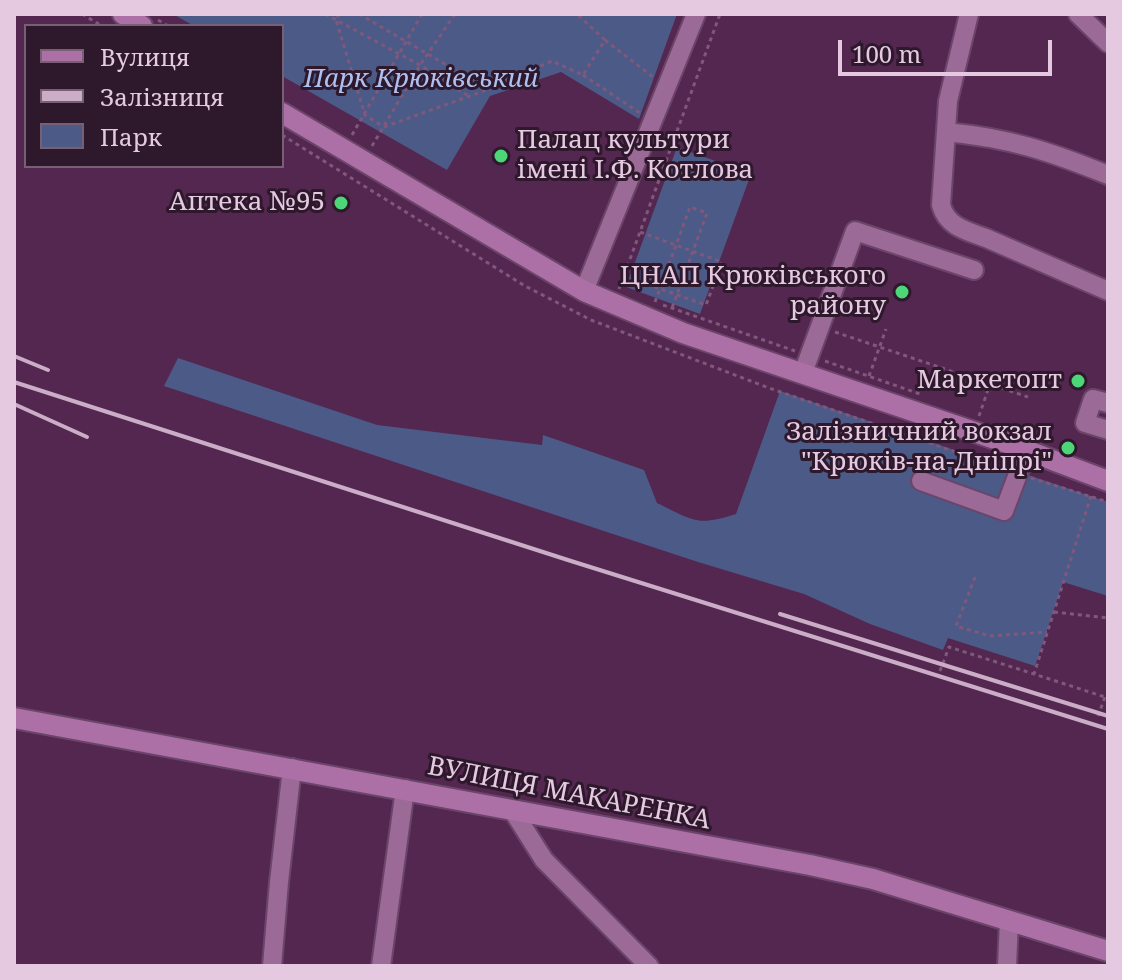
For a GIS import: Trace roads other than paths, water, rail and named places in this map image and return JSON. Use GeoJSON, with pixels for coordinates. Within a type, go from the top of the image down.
{"type":"FeatureCollection","features":[{"type":"Feature","properties":{"kind":"main road"},"geometry":{"type":"LineString","coordinates":[[284,114],[683,333],[807,364],[1108,481]]}},
{"type":"Feature","properties":{"kind":"main road","name":"ВУЛИЦЯ МАКАРЕНКА"},"geometry":{"type":"LineString","coordinates":[[14,718],[873,879],[1108,951]]}},
{"type":"Feature","properties":{"kind":"street"},"geometry":{"type":"LineString","coordinates":[[588,283],[696,14]]}},
{"type":"Feature","properties":{"kind":"street"},"geometry":{"type":"LineString","coordinates":[[969,14],[953,76],[946,132],[943,213],[957,227],[1108,291]]}},
{"type":"Feature","properties":{"kind":"street"},"geometry":{"type":"LineString","coordinates":[[1078,14],[1108,43]]}},
{"type":"Feature","properties":{"kind":"street"},"geometry":{"type":"LineString","coordinates":[[946,132],[991,136],[1021,143],[1108,175]]}},
{"type":"Feature","properties":{"kind":"street"},"geometry":{"type":"LineString","coordinates":[[807,364],[855,231],[974,270]]}},
{"type":"Feature","properties":{"kind":"street"},"geometry":{"type":"LineString","coordinates":[[1108,403],[1093,399],[1085,423],[1108,430]]}},
{"type":"Feature","properties":{"kind":"street"},"geometry":{"type":"LineString","coordinates":[[921,481],[1004,511],[1027,450]]}},
{"type":"Feature","properties":{"kind":"street"},"geometry":{"type":"LineString","coordinates":[[272,966],[292,768]]}},
{"type":"Feature","properties":{"kind":"street"},"geometry":{"type":"LineString","coordinates":[[381,966],[405,789]]}},
{"type":"Feature","properties":{"kind":"street"},"geometry":{"type":"LineString","coordinates":[[513,811],[544,860],[649,966]]}},
{"type":"Feature","properties":{"kind":"street"},"geometry":{"type":"LineString","coordinates":[[1007,966],[1009,921]]}},
{"type":"Feature","properties":{"kind":"railway"},"geometry":{"type":"LineString","coordinates":[[14,356],[48,370]]}},
{"type":"Feature","properties":{"kind":"railway"},"geometry":{"type":"LineString","coordinates":[[14,382],[1108,729]]}},
{"type":"Feature","properties":{"kind":"railway"},"geometry":{"type":"LineString","coordinates":[[14,404],[87,437]]}},
{"type":"Feature","properties":{"kind":"railway"},"geometry":{"type":"LineString","coordinates":[[780,614],[1108,716]]}},
{"type":"Feature","properties":{"kind":"place","name":"Палац культури імені І.Ф. Котлова"},"geometry":{"type":"Point","coordinates":[501,156]}},
{"type":"Feature","properties":{"kind":"place","name":"Аптека №95"},"geometry":{"type":"Point","coordinates":[341,203]}},
{"type":"Feature","properties":{"kind":"place","name":"ЦНАП Крюківського району"},"geometry":{"type":"Point","coordinates":[902,292]}},
{"type":"Feature","properties":{"kind":"place","name":"Маркетопт"},"geometry":{"type":"Point","coordinates":[1078,381]}},
{"type":"Feature","properties":{"kind":"place","name":"Залізничний вокзал \"Крюкiв-на-Днiпрi\""},"geometry":{"type":"Point","coordinates":[1068,448]}},
{"type":"Feature","properties":{"kind":"park label","name":"Парк Крюківський"},"geometry":{"type":"Point","coordinates":[421,80]}}]}
